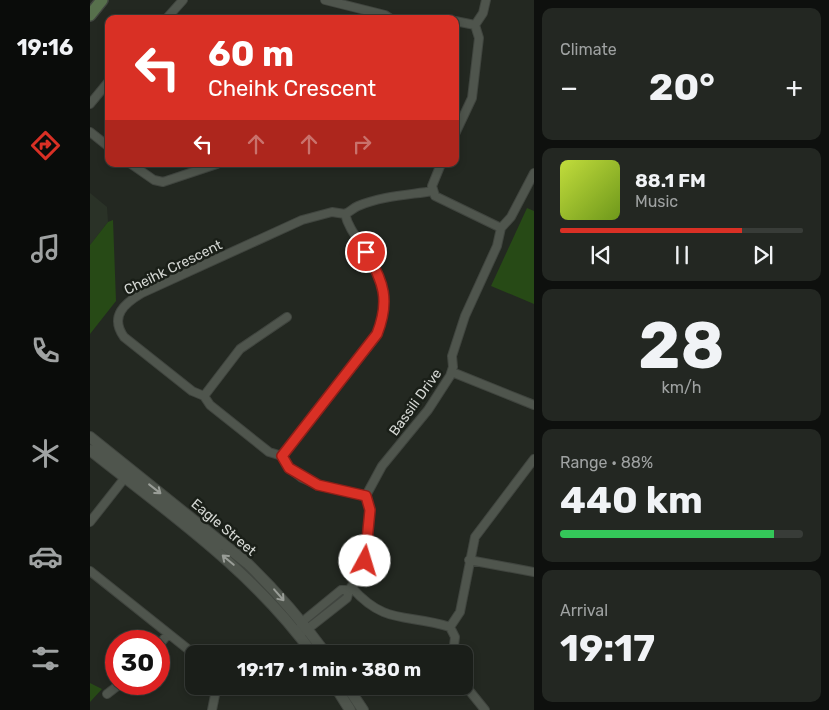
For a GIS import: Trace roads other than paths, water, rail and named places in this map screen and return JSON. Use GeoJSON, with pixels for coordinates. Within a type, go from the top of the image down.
{"type":"FeatureCollection","features":[{"type":"Feature","properties":{"kind":"main road"},"geometry":{"type":"LineString","coordinates":[[90,15],[102,0]]}},
{"type":"Feature","properties":{"kind":"street"},"geometry":{"type":"LineString","coordinates":[[170,15],[183,0]]}},
{"type":"Feature","properties":{"kind":"street"},"geometry":{"type":"LineString","coordinates":[[328,0],[386,15]]}},
{"type":"Feature","properties":{"kind":"street"},"geometry":{"type":"LineString","coordinates":[[474,25],[483,13],[486,0]]}},
{"type":"Feature","properties":{"kind":"street"},"geometry":{"type":"LineString","coordinates":[[459,22],[474,25]]}},
{"type":"Feature","properties":{"kind":"street"},"geometry":{"type":"LineString","coordinates":[[459,126],[472,98],[479,38],[474,25]]}},
{"type":"Feature","properties":{"kind":"street"},"geometry":{"type":"LineString","coordinates":[[90,104],[105,86]]}},
{"type":"Feature","properties":{"kind":"street"},"geometry":{"type":"LineString","coordinates":[[90,132],[105,144]]}},
{"type":"Feature","properties":{"kind":"street"},"geometry":{"type":"LineString","coordinates":[[135,167],[154,180],[163,182],[208,167]]}},
{"type":"Feature","properties":{"kind":"street"},"geometry":{"type":"LineString","coordinates":[[440,167],[432,186],[433,191],[440,200],[502,228]]}},
{"type":"Feature","properties":{"kind":"street","name":"Bassili Drive"},"geometry":{"type":"LineString","coordinates":[[366,496],[382,466],[428,410],[452,372],[452,356],[462,324],[497,246],[502,228],[511,217],[534,173]]}},
{"type":"Feature","properties":{"kind":"street","name":"Cheihk Crescent"},"geometry":{"type":"LineString","coordinates":[[366,496],[318,485],[289,468],[282,456],[269,452],[210,405],[204,396],[192,391],[124,337],[118,326],[120,311],[126,303],[142,293],[302,220],[332,212],[344,214],[356,206],[388,197],[412,192],[433,191]]}},
{"type":"Feature","properties":{"kind":"street"},"geometry":{"type":"LineString","coordinates":[[282,456],[375,338],[384,316],[384,297],[379,273],[347,224],[344,214]]}},
{"type":"Feature","properties":{"kind":"street"},"geometry":{"type":"LineString","coordinates":[[204,396],[240,350],[287,317]]}},
{"type":"Feature","properties":{"kind":"street"},"geometry":{"type":"LineString","coordinates":[[452,372],[534,404]]}},
{"type":"Feature","properties":{"kind":"street","name":"Eagle Street"},"geometry":{"type":"LineString","coordinates":[[90,437],[128,474],[238,569],[266,596],[307,645]]}},
{"type":"Feature","properties":{"kind":"street","name":"Eagle Street"},"geometry":{"type":"LineString","coordinates":[[90,450],[128,474],[247,563],[305,626],[319,645]]}},
{"type":"Feature","properties":{"kind":"street"},"geometry":{"type":"LineString","coordinates":[[450,627],[460,612],[475,537],[534,459]]}},
{"type":"Feature","properties":{"kind":"street"},"geometry":{"type":"LineString","coordinates":[[90,522],[128,474]]}},
{"type":"Feature","properties":{"kind":"street"},"geometry":{"type":"LineString","coordinates":[[350,589],[365,561],[370,510],[366,496]]}},
{"type":"Feature","properties":{"kind":"street"},"geometry":{"type":"LineString","coordinates":[[469,560],[534,572]]}},
{"type":"Feature","properties":{"kind":"street"},"geometry":{"type":"LineString","coordinates":[[90,571],[163,630]]}},
{"type":"Feature","properties":{"kind":"street"},"geometry":{"type":"LineString","coordinates":[[298,633],[341,590],[350,589],[385,614],[450,627]]}},
{"type":"Feature","properties":{"kind":"street"},"geometry":{"type":"LineString","coordinates":[[450,627],[455,637],[454,645]]}},
{"type":"Feature","properties":{"kind":"street"},"geometry":{"type":"LineString","coordinates":[[170,636],[185,647]]}},
{"type":"Feature","properties":{"kind":"street"},"geometry":{"type":"LineString","coordinates":[[212,710],[215,695]]}},
{"type":"Feature","properties":{"kind":"street"},"geometry":{"type":"LineString","coordinates":[[341,695],[350,710]]}},
{"type":"Feature","properties":{"kind":"street"},"geometry":{"type":"LineString","coordinates":[[353,695],[363,710]]}},
{"type":"Feature","properties":{"kind":"street"},"geometry":{"type":"LineString","coordinates":[[473,695],[485,710]]}}]}
